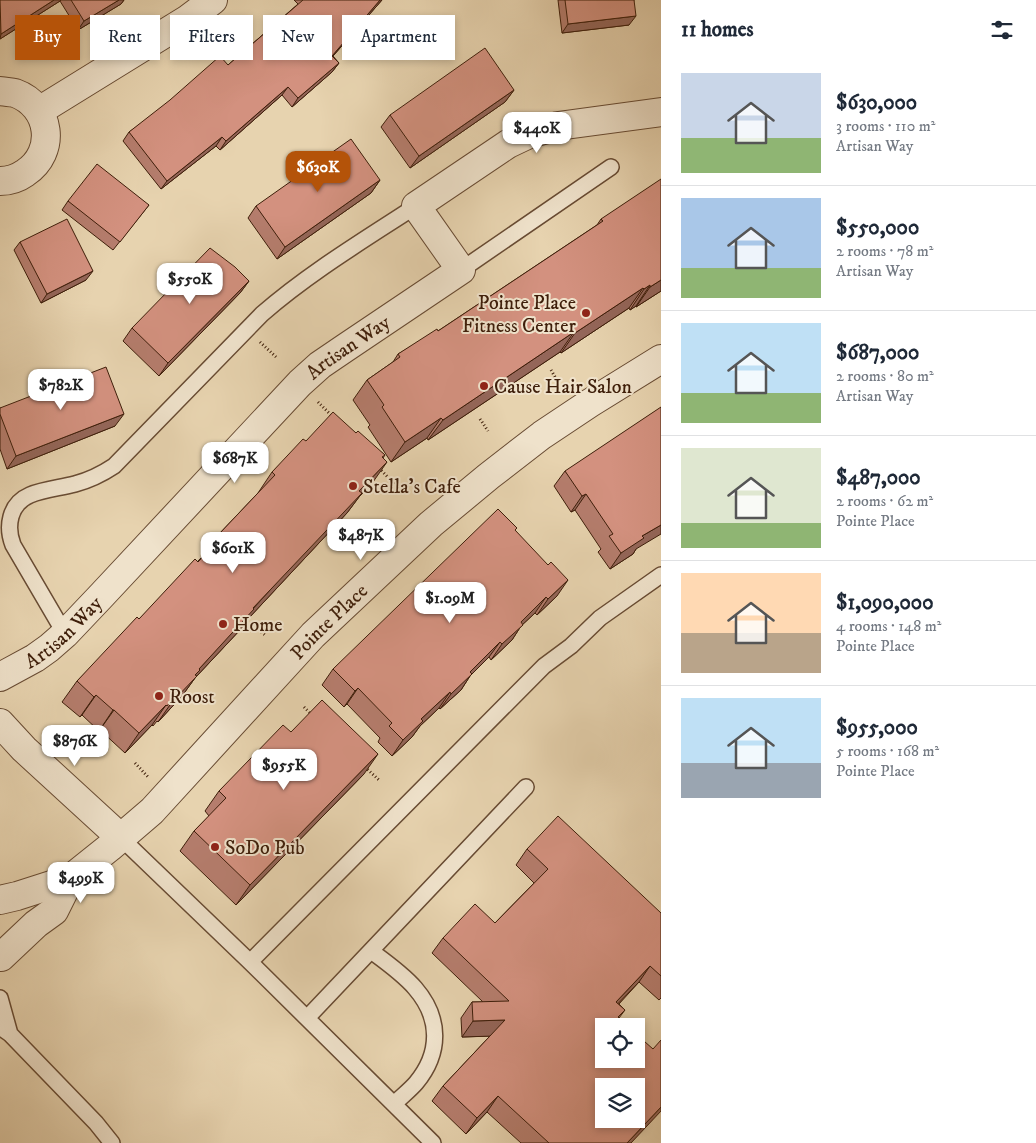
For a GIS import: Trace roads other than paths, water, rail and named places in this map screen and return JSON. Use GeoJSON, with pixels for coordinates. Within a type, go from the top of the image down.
{"type":"FeatureCollection","features":[{"type":"Feature","properties":{"kind":"street"},"geometry":{"type":"LineString","coordinates":[[39,111],[188,19],[213,0]]}},
{"type":"Feature","properties":{"kind":"street"},"geometry":{"type":"LineString","coordinates":[[0,91],[14,93],[28,100],[39,111],[45,126],[46,141],[42,156],[32,168],[19,177],[0,181]]}},
{"type":"Feature","properties":{"kind":"street"},"geometry":{"type":"LineString","coordinates":[[460,270],[416,206],[508,144],[529,134],[558,126],[661,112]]}},
{"type":"Feature","properties":{"kind":"street","name":"Artisan Way"},"geometry":{"type":"LineString","coordinates":[[0,677],[35,658],[50,648],[65,634],[300,383],[320,365],[460,270]]}},
{"type":"Feature","properties":{"kind":"street","name":"Pointe Place"},"geometry":{"type":"LineString","coordinates":[[0,900],[70,879],[121,838],[152,811],[313,635],[431,524],[542,435],[661,359]]}},
{"type":"Feature","properties":{"kind":"street"},"geometry":{"type":"LineString","coordinates":[[0,723],[24,749],[121,838]]}},
{"type":"Feature","properties":{"kind":"street","name":"Pointe Place"},"geometry":{"type":"LineString","coordinates":[[0,959],[30,929],[54,911],[70,879]]}},
{"type":"Feature","properties":{"kind":"street"},"geometry":{"type":"LineString","coordinates":[[0,936],[2,945],[0,959]]}},
{"type":"Feature","properties":{"kind":"lane"},"geometry":{"type":"LineString","coordinates":[[460,270],[611,167]]}},
{"type":"Feature","properties":{"kind":"lane"},"geometry":{"type":"LineString","coordinates":[[65,634],[13,545],[9,528],[14,509],[28,496],[99,476],[114,466],[267,309],[308,277],[416,206]]}},
{"type":"Feature","properties":{"kind":"lane"},"geometry":{"type":"LineString","coordinates":[[250,962],[544,666],[571,646],[600,618],[661,575]]}},
{"type":"Feature","properties":{"kind":"lane"},"geometry":{"type":"LineString","coordinates":[[307,1018],[526,787]]}},
{"type":"Feature","properties":{"kind":"lane"},"geometry":{"type":"LineString","coordinates":[[121,838],[250,962],[433,1143]]}},
{"type":"Feature","properties":{"kind":"lane"},"geometry":{"type":"LineString","coordinates":[[371,951],[398,972],[420,994],[432,1017],[435,1034],[434,1048],[428,1065],[416,1083],[394,1104]]}},
{"type":"Feature","properties":{"kind":"lane"},"geometry":{"type":"LineString","coordinates":[[0,998],[5,1030],[96,1123],[112,1143]]}},
{"type":"Feature","properties":{"kind":"place","name":"Pointe Place Fitness Center"},"geometry":{"type":"Point","coordinates":[586,313]}},
{"type":"Feature","properties":{"kind":"place","name":"Cause Hair Salon"},"geometry":{"type":"Point","coordinates":[484,386]}},
{"type":"Feature","properties":{"kind":"place","name":"Stella's Cafe"},"geometry":{"type":"Point","coordinates":[353,486]}},
{"type":"Feature","properties":{"kind":"place","name":"Home"},"geometry":{"type":"Point","coordinates":[223,624]}},
{"type":"Feature","properties":{"kind":"place","name":"Roost"},"geometry":{"type":"Point","coordinates":[159,696]}},
{"type":"Feature","properties":{"kind":"place","name":"SoDo Pub"},"geometry":{"type":"Point","coordinates":[215,847]}}]}
